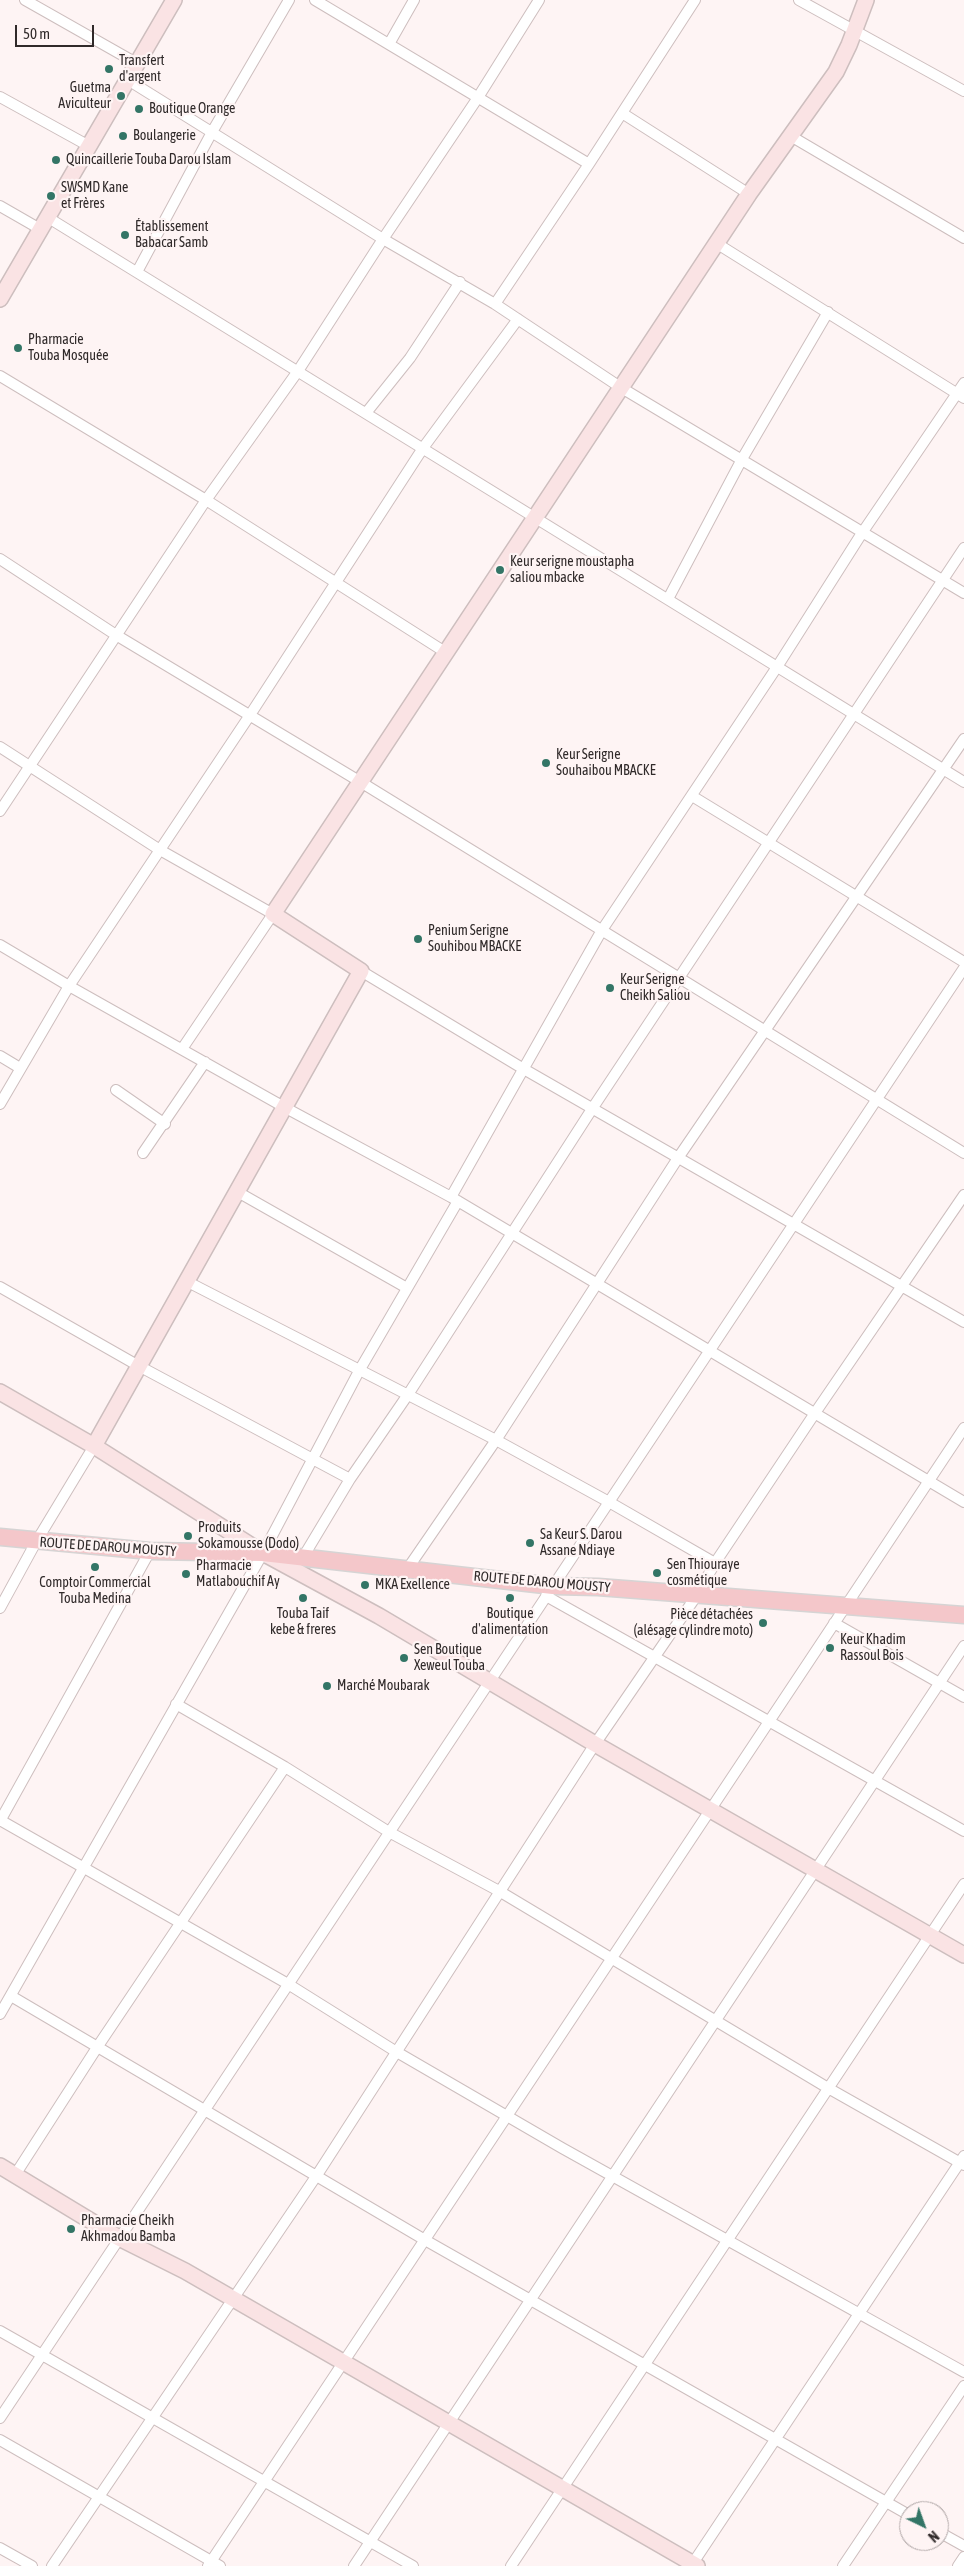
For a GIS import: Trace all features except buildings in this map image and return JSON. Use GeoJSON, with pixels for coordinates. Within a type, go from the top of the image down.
{"type":"FeatureCollection","features":[{"type":"Feature","properties":{"kind":"main road","name":"ROUTE DE DAROU MOUSTY"},"geometry":{"type":"LineString","coordinates":[[0,1537],[36,1542],[150,1551],[263,1554],[406,1571],[485,1577],[550,1591],[598,1587],[964,1615]]}},
{"type":"Feature","properties":{"kind":"street"},"geometry":{"type":"LineString","coordinates":[[25,0],[138,64]]}},
{"type":"Feature","properties":{"kind":"street"},"geometry":{"type":"LineString","coordinates":[[0,299],[174,0]]}},
{"type":"Feature","properties":{"kind":"street"},"geometry":{"type":"LineString","coordinates":[[137,272],[212,132],[289,0]]}},
{"type":"Feature","properties":{"kind":"street"},"geometry":{"type":"LineString","coordinates":[[315,0],[589,164]]}},
{"type":"Feature","properties":{"kind":"street"},"geometry":{"type":"LineString","coordinates":[[389,44],[414,0]]}},
{"type":"Feature","properties":{"kind":"street"},"geometry":{"type":"LineString","coordinates":[[0,811],[206,500],[298,371],[539,0]]}},
{"type":"Feature","properties":{"kind":"street"},"geometry":{"type":"LineString","coordinates":[[495,304],[589,164],[695,0]]}},
{"type":"Feature","properties":{"kind":"street"},"geometry":{"type":"LineString","coordinates":[[799,0],[964,91]]}},
{"type":"Feature","properties":{"kind":"street"},"geometry":{"type":"LineString","coordinates":[[182,1049],[716,243],[839,67],[866,0]]}},
{"type":"Feature","properties":{"kind":"street"},"geometry":{"type":"LineString","coordinates":[[128,80],[383,239],[460,282],[518,318],[620,387],[964,593]]}},
{"type":"Feature","properties":{"kind":"street"},"geometry":{"type":"LineString","coordinates":[[0,97],[89,146]]}},
{"type":"Feature","properties":{"kind":"street"},"geometry":{"type":"LineString","coordinates":[[622,113],[749,194]]}},
{"type":"Feature","properties":{"kind":"street"},"geometry":{"type":"LineString","coordinates":[[789,136],[964,238]]}},
{"type":"Feature","properties":{"kind":"street"},"geometry":{"type":"LineString","coordinates":[[0,206],[44,223],[137,272],[964,782]]}},
{"type":"Feature","properties":{"kind":"street"},"geometry":{"type":"LineString","coordinates":[[716,243],[961,396]]}},
{"type":"Feature","properties":{"kind":"street"},"geometry":{"type":"LineString","coordinates":[[366,413],[410,358],[460,282]]}},
{"type":"Feature","properties":{"kind":"street"},"geometry":{"type":"LineString","coordinates":[[668,599],[742,459],[828,312]]}},
{"type":"Feature","properties":{"kind":"street"},"geometry":{"type":"LineString","coordinates":[[0,1104],[69,986],[250,715],[423,448],[518,318]]}},
{"type":"Feature","properties":{"kind":"street"},"geometry":{"type":"LineString","coordinates":[[0,376],[206,500],[445,652]]}},
{"type":"Feature","properties":{"kind":"street"},"geometry":{"type":"LineString","coordinates":[[0,2014],[263,1554],[311,1459],[407,1288],[522,1068],[602,930],[692,796],[862,533],[961,396],[964,383]]}},
{"type":"Feature","properties":{"kind":"street"},"geometry":{"type":"LineString","coordinates":[[302,1559],[350,1479],[409,1393],[592,1109],[964,548]]}},
{"type":"Feature","properties":{"kind":"street"},"geometry":{"type":"LineString","coordinates":[[0,559],[116,634],[360,781],[964,1153]]}},
{"type":"Feature","properties":{"kind":"street"},"geometry":{"type":"LineString","coordinates":[[406,1571],[496,1440],[678,1158],[964,739]]}},
{"type":"Feature","properties":{"kind":"street"},"geometry":{"type":"LineString","coordinates":[[0,747],[160,850],[273,914],[361,971],[522,1068],[964,1322]]}},
{"type":"Feature","properties":{"kind":"street"},"geometry":{"type":"LineString","coordinates":[[692,796],[964,962]]}},
{"type":"Feature","properties":{"kind":"street"},"geometry":{"type":"LineString","coordinates":[[0,945],[284,1107],[454,1199],[964,1502]]}},
{"type":"Feature","properties":{"kind":"street"},"geometry":{"type":"LineString","coordinates":[[0,2418],[964,968]]}},
{"type":"Feature","properties":{"kind":"street"},"geometry":{"type":"LineString","coordinates":[[0,1608],[36,1542],[94,1446],[137,1365],[188,1282],[236,1191],[361,971]]}},
{"type":"Feature","properties":{"kind":"street"},"geometry":{"type":"LineString","coordinates":[[0,1056],[20,1068]]}},
{"type":"Feature","properties":{"kind":"street"},"geometry":{"type":"LineString","coordinates":[[143,1153],[165,1124],[205,1062]]}},
{"type":"Feature","properties":{"kind":"street"},"geometry":{"type":"LineString","coordinates":[[116,1090],[165,1124]]}},
{"type":"Feature","properties":{"kind":"street"},"geometry":{"type":"LineString","coordinates":[[236,1191],[407,1288]]}},
{"type":"Feature","properties":{"kind":"street"},"geometry":{"type":"LineString","coordinates":[[52,2566],[317,2175],[498,1891],[595,1744],[697,1595],[715,1564],[815,1413],[964,1195]]}},
{"type":"Feature","properties":{"kind":"street"},"geometry":{"type":"LineString","coordinates":[[188,1282],[360,1371],[409,1393],[609,1502],[715,1564]]}},
{"type":"Feature","properties":{"kind":"street"},"geometry":{"type":"LineString","coordinates":[[0,1287],[137,1365],[350,1479]]}},
{"type":"Feature","properties":{"kind":"street"},"geometry":{"type":"LineString","coordinates":[[0,1392],[94,1446],[263,1554],[379,1616],[595,1744],[964,1955]]}},
{"type":"Feature","properties":{"kind":"street"},"geometry":{"type":"LineString","coordinates":[[0,2440],[213,2564],[264,2481],[964,1428]]}},
{"type":"Feature","properties":{"kind":"street"},"geometry":{"type":"LineString","coordinates":[[150,1551],[0,1821],[288,1984],[395,2052],[612,2176],[860,2312],[964,2372]]}},
{"type":"Feature","properties":{"kind":"street"},"geometry":{"type":"LineString","coordinates":[[550,1591],[654,1658],[964,1831]]}},
{"type":"Feature","properties":{"kind":"street"},"geometry":{"type":"LineString","coordinates":[[834,1623],[964,1697]]}},
{"type":"Feature","properties":{"kind":"street"},"geometry":{"type":"LineString","coordinates":[[354,2566],[964,1646]]}},
{"type":"Feature","properties":{"kind":"street"},"geometry":{"type":"LineString","coordinates":[[0,2166],[119,2238],[185,2271],[694,2565],[860,2312],[963,2161],[828,2088],[612,1958],[498,1891],[389,1832],[285,1767],[176,1704]]}},
{"type":"Feature","properties":{"kind":"street"},"geometry":{"type":"LineString","coordinates":[[15,2175],[98,2046],[285,1767]]}},
{"type":"Feature","properties":{"kind":"street"},"geometry":{"type":"LineString","coordinates":[[511,2566],[964,1884]]}},
{"type":"Feature","properties":{"kind":"street"},"geometry":{"type":"LineString","coordinates":[[11,1996],[317,2175],[424,2240],[646,2364],[899,2509]]}},
{"type":"Feature","properties":{"kind":"street"},"geometry":{"type":"LineString","coordinates":[[0,2331],[413,2566]]}},
{"type":"Feature","properties":{"kind":"street"},"geometry":{"type":"LineString","coordinates":[[842,2566],[964,2386]]}},
{"type":"Feature","properties":{"kind":"street"},"geometry":{"type":"LineString","coordinates":[[949,2538],[964,2546]]}},
{"type":"Feature","properties":{"kind":"street"},"geometry":{"type":"LineString","coordinates":[[0,2548],[32,2566]]}},
{"type":"Feature","properties":{"kind":"street"},"geometry":{"type":"LineString","coordinates":[[958,2566],[964,2557]]}},
{"type":"Feature","properties":{"kind":"place","name":"Transfert d'argent"},"geometry":{"type":"Point","coordinates":[109,69]}},
{"type":"Feature","properties":{"kind":"place","name":"Guetma Aviculteur"},"geometry":{"type":"Point","coordinates":[121,96]}},
{"type":"Feature","properties":{"kind":"place","name":"Boutique Orange"},"geometry":{"type":"Point","coordinates":[139,109]}},
{"type":"Feature","properties":{"kind":"place","name":"Boulangerie"},"geometry":{"type":"Point","coordinates":[123,136]}},
{"type":"Feature","properties":{"kind":"place","name":"Quincaillerie Touba Darou Islam"},"geometry":{"type":"Point","coordinates":[56,160]}},
{"type":"Feature","properties":{"kind":"place","name":"SWSMD Kane et Frères"},"geometry":{"type":"Point","coordinates":[51,196]}},
{"type":"Feature","properties":{"kind":"place","name":"Établissement Babacar Samb"},"geometry":{"type":"Point","coordinates":[125,235]}},
{"type":"Feature","properties":{"kind":"place","name":"Pharmacie Touba Mosquée"},"geometry":{"type":"Point","coordinates":[18,348]}},
{"type":"Feature","properties":{"kind":"place","name":"Keur serigne moustapha saliou mbacke"},"geometry":{"type":"Point","coordinates":[500,570]}},
{"type":"Feature","properties":{"kind":"place","name":"Keur Serigne Souhaibou MBACKE"},"geometry":{"type":"Point","coordinates":[546,763]}},
{"type":"Feature","properties":{"kind":"place","name":"Penium Serigne Souhibou MBACKE"},"geometry":{"type":"Point","coordinates":[418,939]}},
{"type":"Feature","properties":{"kind":"place","name":"Keur Serigne Cheikh Saliou"},"geometry":{"type":"Point","coordinates":[610,988]}},
{"type":"Feature","properties":{"kind":"place","name":"Produits Sokamousse (Dodo)"},"geometry":{"type":"Point","coordinates":[188,1536]}},
{"type":"Feature","properties":{"kind":"place","name":"Sa Keur S. Darou Assane Ndiaye"},"geometry":{"type":"Point","coordinates":[530,1543]}},
{"type":"Feature","properties":{"kind":"place","name":"Comptoir Commercial Touba Medina"},"geometry":{"type":"Point","coordinates":[95,1567]}},
{"type":"Feature","properties":{"kind":"place","name":"Sen Thiouraye cosmétique"},"geometry":{"type":"Point","coordinates":[657,1573]}},
{"type":"Feature","properties":{"kind":"place","name":"Pharmacie Matlabouchif Ay"},"geometry":{"type":"Point","coordinates":[186,1574]}},
{"type":"Feature","properties":{"kind":"place","name":"MKA Exellence"},"geometry":{"type":"Point","coordinates":[365,1585]}},
{"type":"Feature","properties":{"kind":"place","name":"Touba Taif kebe & freres"},"geometry":{"type":"Point","coordinates":[303,1598]}},
{"type":"Feature","properties":{"kind":"place","name":"Boutique d'alimentation"},"geometry":{"type":"Point","coordinates":[510,1598]}},
{"type":"Feature","properties":{"kind":"place","name":"Pièce détachées (alésage cylindre moto)"},"geometry":{"type":"Point","coordinates":[763,1623]}},
{"type":"Feature","properties":{"kind":"place","name":"Keur Khadim Rassoul Bois"},"geometry":{"type":"Point","coordinates":[830,1648]}},
{"type":"Feature","properties":{"kind":"place","name":"Sen Boutique Xeweul Touba"},"geometry":{"type":"Point","coordinates":[404,1658]}},
{"type":"Feature","properties":{"kind":"place","name":"Marché Moubarak"},"geometry":{"type":"Point","coordinates":[327,1686]}},
{"type":"Feature","properties":{"kind":"place","name":"Pharmacie Cheikh Akhmadou Bamba"},"geometry":{"type":"Point","coordinates":[71,2229]}}]}
